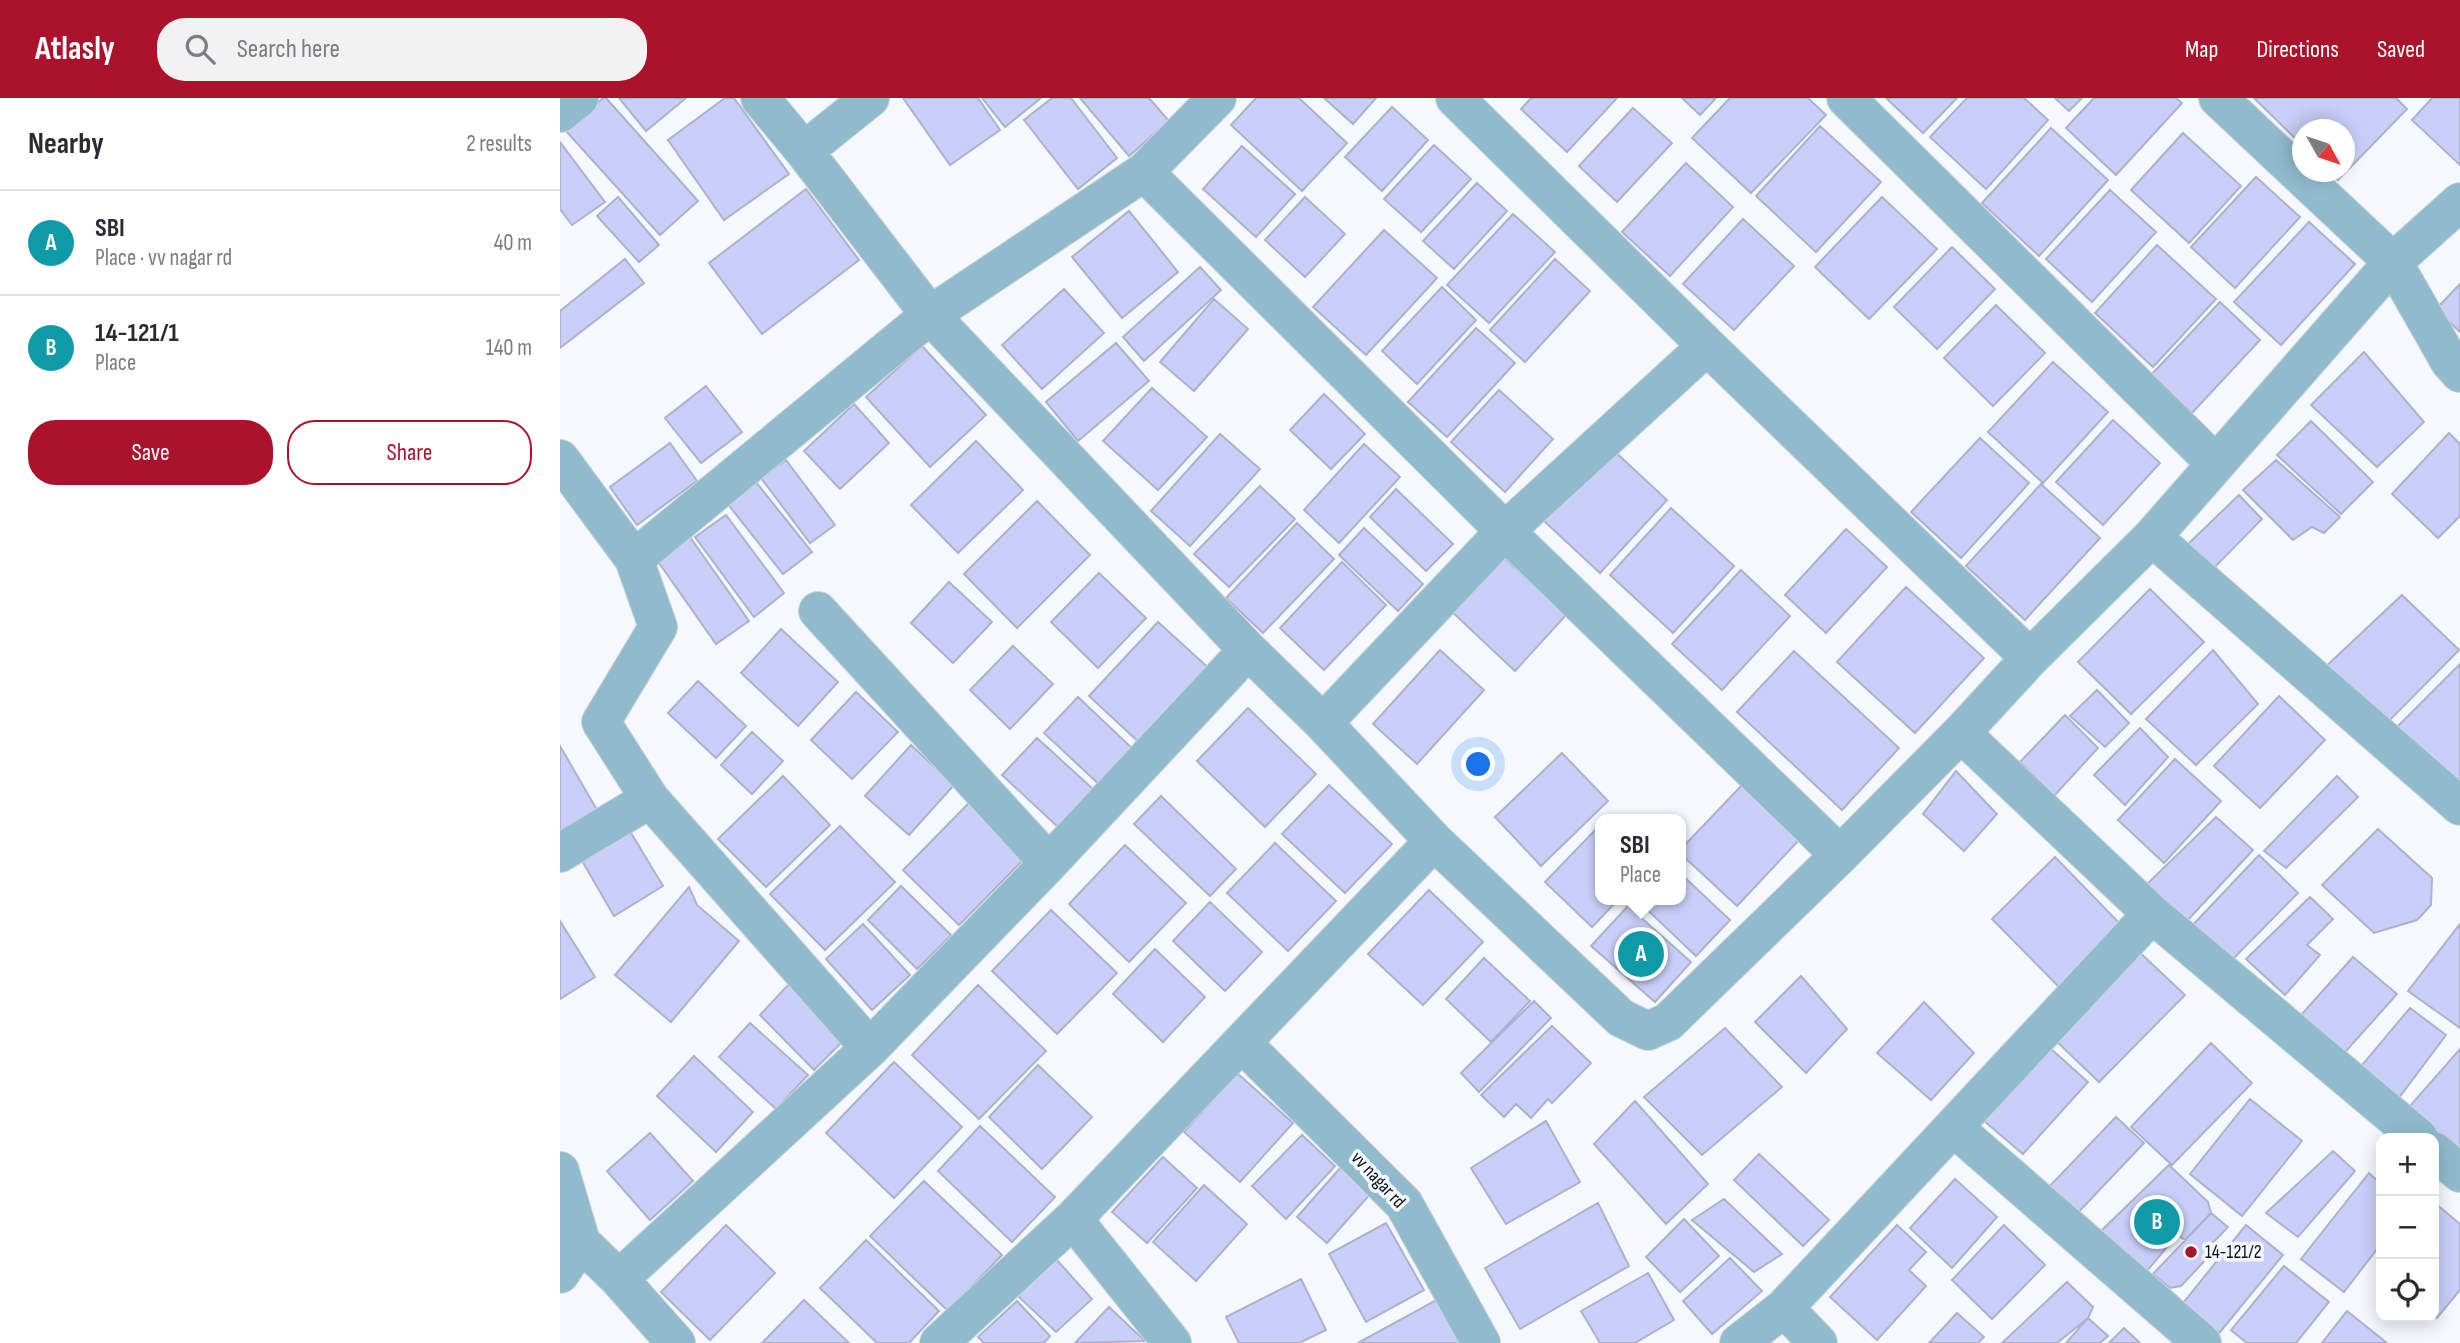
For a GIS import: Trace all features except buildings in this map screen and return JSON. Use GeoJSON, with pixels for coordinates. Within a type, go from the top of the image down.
{"type":"FeatureCollection","features":[{"type":"Feature","properties":{"kind":"street"},"geometry":{"type":"LineString","coordinates":[[560,113],[579,98]]}},
{"type":"Feature","properties":{"kind":"street"},"geometry":{"type":"LineString","coordinates":[[760,98],[804,150],[930,315],[1248,650],[1434,841],[1620,1018],[1648,1031],[1668,1023],[1961,733],[2030,658],[2152,537],[2393,262],[2460,202]]}},
{"type":"Feature","properties":{"kind":"street"},"geometry":{"type":"LineString","coordinates":[[804,150],[870,98]]}},
{"type":"Feature","properties":{"kind":"street"},"geometry":{"type":"LineString","coordinates":[[634,559],[930,315],[1143,172],[1217,98]]}},
{"type":"Feature","properties":{"kind":"street"},"geometry":{"type":"LineString","coordinates":[[1455,98],[2030,658]]}},
{"type":"Feature","properties":{"kind":"street"},"geometry":{"type":"LineString","coordinates":[[1846,98],[2216,464]]}},
{"type":"Feature","properties":{"kind":"street"},"geometry":{"type":"LineString","coordinates":[[2218,98],[2393,262],[2450,362],[2460,373]]}},
{"type":"Feature","properties":{"kind":"street"},"geometry":{"type":"LineString","coordinates":[[1143,172],[1505,531],[1840,855]]}},
{"type":"Feature","properties":{"kind":"street"},"geometry":{"type":"LineString","coordinates":[[1322,723],[1505,531],[1707,346]]}},
{"type":"Feature","properties":{"kind":"street"},"geometry":{"type":"LineString","coordinates":[[560,459],[634,559],[658,627],[601,722],[650,799],[870,1048]]}},
{"type":"Feature","properties":{"kind":"street"},"geometry":{"type":"LineString","coordinates":[[2152,537],[2460,806]]}},
{"type":"Feature","properties":{"kind":"street"},"geometry":{"type":"LineString","coordinates":[[818,611],[1049,863]]}},
{"type":"Feature","properties":{"kind":"street"},"geometry":{"type":"LineString","coordinates":[[619,1279],[870,1048],[1049,863],[1248,650]]}},
{"type":"Feature","properties":{"kind":"street"},"geometry":{"type":"LineString","coordinates":[[1961,733],[2152,914],[2413,1133]]}},
{"type":"Feature","properties":{"kind":"street"},"geometry":{"type":"LineString","coordinates":[[560,853],[650,799]]}},
{"type":"Feature","properties":{"kind":"street"},"geometry":{"type":"LineString","coordinates":[[939,1343],[1073,1219],[1434,841]]}},
{"type":"Feature","properties":{"kind":"street"},"geometry":{"type":"LineString","coordinates":[[1739,1343],[1784,1308],[2152,914]]}},
{"type":"Feature","properties":{"kind":"street","name":"vv nagar rd"},"geometry":{"type":"LineString","coordinates":[[1242,1043],[1404,1204],[1480,1343]]}},
{"type":"Feature","properties":{"kind":"street"},"geometry":{"type":"LineString","coordinates":[[1953,1128],[2202,1343]]}},
{"type":"Feature","properties":{"kind":"street"},"geometry":{"type":"LineString","coordinates":[[2439,1155],[2460,1173]]}},
{"type":"Feature","properties":{"kind":"street"},"geometry":{"type":"LineString","coordinates":[[560,1171],[581,1242],[619,1279],[676,1343]]}},
{"type":"Feature","properties":{"kind":"street"},"geometry":{"type":"LineString","coordinates":[[1073,1219],[1172,1343]]}},
{"type":"Feature","properties":{"kind":"street"},"geometry":{"type":"LineString","coordinates":[[560,1274],[581,1242]]}},
{"type":"Feature","properties":{"kind":"street"},"geometry":{"type":"LineString","coordinates":[[1784,1308],[1818,1343]]}},
{"type":"Feature","properties":{"kind":"place","name":"SBI"},"geometry":{"type":"Point","coordinates":[1641,954]}},
{"type":"Feature","properties":{"kind":"place","name":"14-121/1"},"geometry":{"type":"Point","coordinates":[2157,1222]}},
{"type":"Feature","properties":{"kind":"place","name":"14-121/2"},"geometry":{"type":"Point","coordinates":[2191,1252]}}]}
